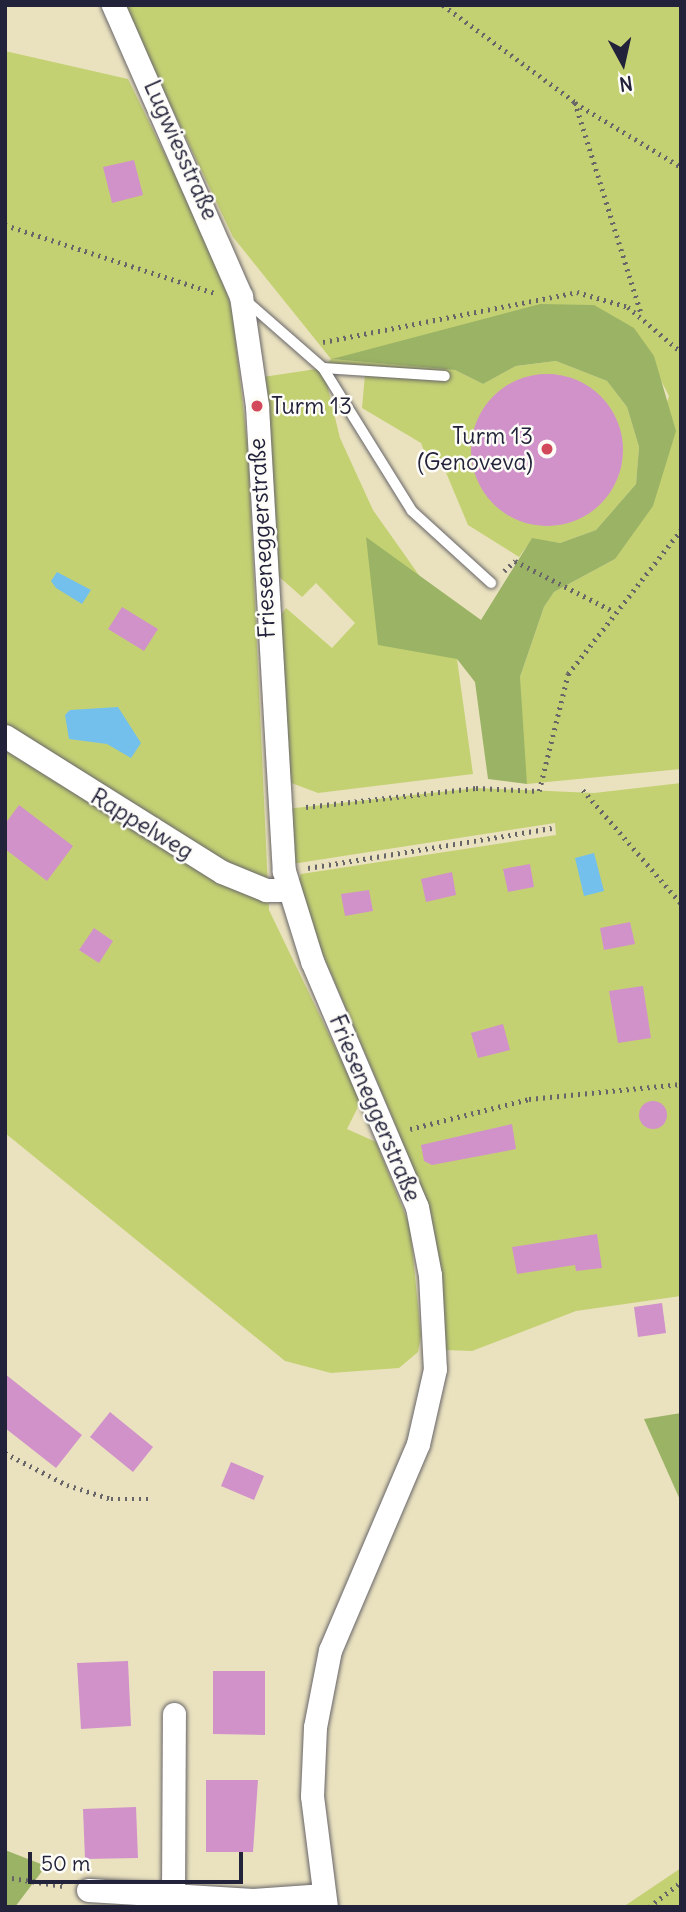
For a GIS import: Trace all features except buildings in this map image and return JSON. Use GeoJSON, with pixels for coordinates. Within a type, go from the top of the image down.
{"type":"FeatureCollection","features":[{"type":"Feature","properties":{"kind":"street","name":"Lugwiesstraße"},"geometry":{"type":"LineString","coordinates":[[113,5],[241,296]]}},
{"type":"Feature","properties":{"kind":"street","name":"Frieseneggerstraße"},"geometry":{"type":"LineString","coordinates":[[241,296],[257,406],[277,810],[286,881],[312,961],[390,1135],[419,1220],[435,1369],[418,1444],[330,1650],[315,1727],[312,1796],[325,1901]]}},
{"type":"Feature","properties":{"kind":"street","name":"Rappelweg"},"geometry":{"type":"LineString","coordinates":[[5,736],[222,872],[266,890],[286,881]]}},
{"type":"Feature","properties":{"kind":"street"},"geometry":{"type":"LineString","coordinates":[[173,1894],[174,1714]]}},
{"type":"Feature","properties":{"kind":"street"},"geometry":{"type":"LineString","coordinates":[[88,1889],[253,1900],[325,1901]]}},
{"type":"Feature","properties":{"kind":"lane"},"geometry":{"type":"LineString","coordinates":[[241,296],[323,368],[412,511],[491,583]]}},
{"type":"Feature","properties":{"kind":"lane"},"geometry":{"type":"LineString","coordinates":[[323,368],[445,376]]}},
{"type":"Feature","properties":{"kind":"path"},"geometry":{"type":"LineString","coordinates":[[443,5],[575,102],[681,167]]}},
{"type":"Feature","properties":{"kind":"path"},"geometry":{"type":"LineString","coordinates":[[575,102],[642,317]]}},
{"type":"Feature","properties":{"kind":"path"},"geometry":{"type":"LineString","coordinates":[[5,225],[190,289],[241,296]]}},
{"type":"Feature","properties":{"kind":"path"},"geometry":{"type":"LineString","coordinates":[[297,344],[358,339],[577,292],[611,300],[642,317],[681,352]]}},
{"type":"Feature","properties":{"kind":"path"},"geometry":{"type":"LineString","coordinates":[[277,810],[476,788],[539,791],[568,674],[613,611],[681,530]]}},
{"type":"Feature","properties":{"kind":"path"},"geometry":{"type":"LineString","coordinates":[[491,583],[515,561],[613,611]]}},
{"type":"Feature","properties":{"kind":"path"},"geometry":{"type":"LineString","coordinates":[[583,790],[681,903]]}},
{"type":"Feature","properties":{"kind":"path"},"geometry":{"type":"LineString","coordinates":[[286,881],[552,828]]}},
{"type":"Feature","properties":{"kind":"path"},"geometry":{"type":"LineString","coordinates":[[390,1135],[529,1099],[681,1084]]}},
{"type":"Feature","properties":{"kind":"path"},"geometry":{"type":"LineString","coordinates":[[5,1453],[67,1485],[111,1499],[152,1499]]}},
{"type":"Feature","properties":{"kind":"path"},"geometry":{"type":"LineString","coordinates":[[5,1877],[88,1889]]}},
{"type":"Feature","properties":{"kind":"path"},"geometry":{"type":"LineString","coordinates":[[649,1907],[681,1882]]}},
{"type":"Feature","properties":{"kind":"green space"},"geometry":{"type":"Polygon","coordinates":[[[123,5],[681,5],[681,769],[527,784],[521,748],[520,677],[544,607],[554,592],[615,559],[669,396],[634,328],[334,359],[455,370],[483,384],[516,366],[556,361],[607,381],[627,407],[639,447],[636,484],[596,530],[560,543],[532,539],[519,557],[468,525],[442,463],[428,462],[421,443],[362,408],[365,374],[323,368],[331,359],[233,237],[123,5]]]}},
{"type":"Feature","properties":{"kind":"green space"},"geometry":{"type":"Polygon","coordinates":[[[5,51],[128,79],[219,265],[232,310],[248,450],[269,910],[361,1101],[347,1129],[376,1142],[410,1226],[421,1336],[418,1352],[399,1368],[331,1373],[285,1361],[5,1133],[5,51]]]}},
{"type":"Feature","properties":{"kind":"green space"},"geometry":{"type":"Polygon","coordinates":[[[540,304],[594,305],[634,328],[654,356],[676,431],[653,506],[615,559],[554,592],[544,607],[520,677],[527,784],[488,779],[475,682],[457,659],[378,645],[366,537],[481,620],[532,538],[560,543],[596,530],[636,484],[639,447],[627,407],[607,381],[556,361],[516,366],[483,384],[455,370],[332,359],[540,304]]]}},
{"type":"Feature","properties":{"kind":"green space"},"geometry":{"type":"Polygon","coordinates":[[[323,368],[340,438],[373,510],[421,578],[366,538],[457,659],[473,774],[318,793],[286,781],[276,622],[286,608],[332,648],[355,623],[316,583],[302,597],[276,574],[263,377],[323,368]]]}},
{"type":"Feature","properties":{"kind":"green space"},"geometry":{"type":"Polygon","coordinates":[[[681,783],[681,1296],[576,1311],[472,1351],[445,1350],[431,1228],[396,1126],[295,889],[301,874],[556,835],[555,823],[292,864],[277,810],[476,788],[594,793],[681,783]]]}},
{"type":"Feature","properties":{"kind":"green space"},"geometry":{"type":"Polygon","coordinates":[[[681,1413],[681,1502],[644,1419],[681,1413]]]}},
{"type":"Feature","properties":{"kind":"green space"},"geometry":{"type":"Polygon","coordinates":[[[5,1850],[46,1866],[15,1907],[5,1907],[5,1850]]]}},
{"type":"Feature","properties":{"kind":"green space"},"geometry":{"type":"Polygon","coordinates":[[[681,1868],[681,1907],[623,1907],[681,1868]]]}},
{"type":"Feature","properties":{"kind":"water"},"geometry":{"type":"Polygon","coordinates":[[[57,572],[91,590],[82,604],[56,588],[51,581],[57,572]]]}},
{"type":"Feature","properties":{"kind":"water"},"geometry":{"type":"Polygon","coordinates":[[[118,707],[141,743],[131,758],[107,744],[69,739],[65,715],[70,710],[118,707]]]}},
{"type":"Feature","properties":{"kind":"water"},"geometry":{"type":"Polygon","coordinates":[[[594,853],[604,891],[584,896],[575,858],[594,853]]]}},
{"type":"Feature","properties":{"kind":"place","name":"Turm 13"},"geometry":{"type":"Point","coordinates":[257,406]}},
{"type":"Feature","properties":{"kind":"place","name":"Turm 13 (Genoveva)"},"geometry":{"type":"Point","coordinates":[547,449]}}]}
